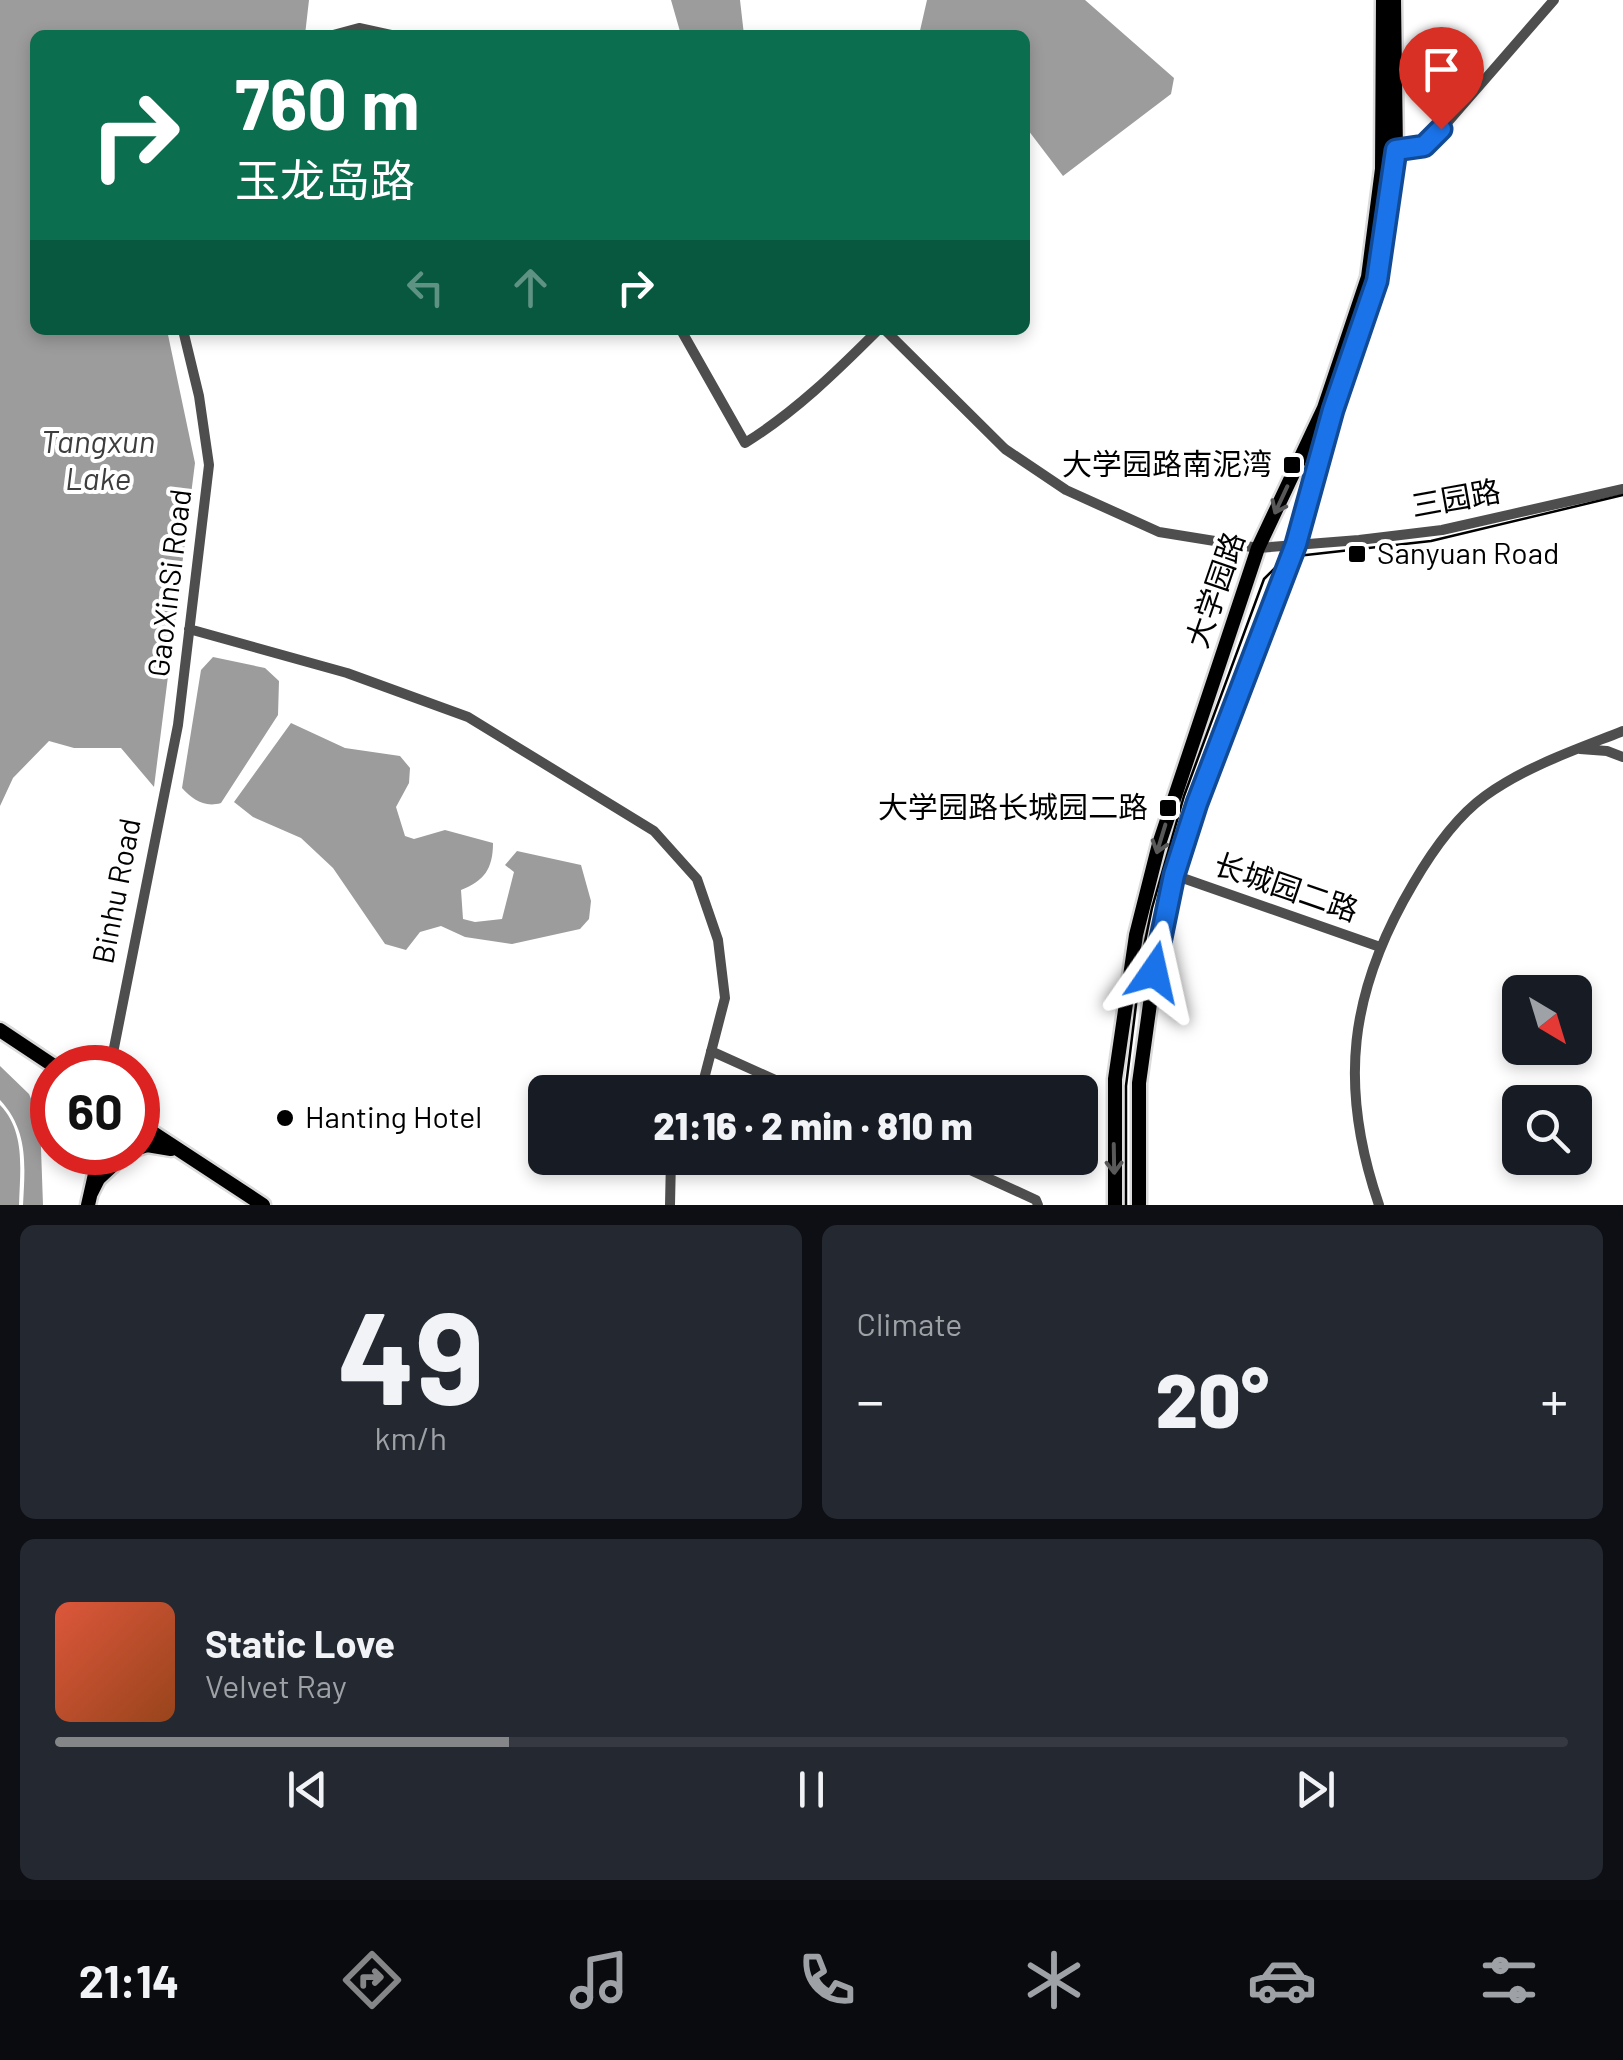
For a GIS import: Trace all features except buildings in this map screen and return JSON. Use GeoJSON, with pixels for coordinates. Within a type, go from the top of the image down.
{"type":"FeatureCollection","features":[{"type":"Feature","properties":{"kind":"main road","name":"大学园路"},"geometry":{"type":"LineString","coordinates":[[1115,1205],[1115,1079],[1136,935],[1159,844],[1258,548],[1324,408],[1368,277],[1389,150],[1383,0]]}},
{"type":"Feature","properties":{"kind":"main road","name":"大学园路"},"geometry":{"type":"LineString","coordinates":[[1139,1205],[1139,1083],[1152,981],[1174,875],[1218,742],[1296,544],[1333,410],[1377,281],[1389,150],[1394,0]]}},
{"type":"Feature","properties":{"kind":"main road"},"geometry":{"type":"LineString","coordinates":[[0,1030],[30,1050]]}},
{"type":"Feature","properties":{"kind":"main road"},"geometry":{"type":"LineString","coordinates":[[160,1140],[263,1205]]}},
{"type":"Feature","properties":{"kind":"main road"},"geometry":{"type":"LineString","coordinates":[[160,1147],[174,1150]]}},
{"type":"Feature","properties":{"kind":"main road"},"geometry":{"type":"LineString","coordinates":[[87,1201],[92,1175]]}},
{"type":"Feature","properties":{"kind":"main road"},"geometry":{"type":"LineString","coordinates":[[87,1201],[101,1175]]}},
{"type":"Feature","properties":{"kind":"street"},"geometry":{"type":"LineString","coordinates":[[1389,150],[1424,146],[1433,139],[1554,0]]}},
{"type":"Feature","properties":{"kind":"street","name":"GaoXinSi Road"},"geometry":{"type":"LineString","coordinates":[[115,1045],[178,725],[209,465],[199,396],[184,335]]}},
{"type":"Feature","properties":{"kind":"street"},"geometry":{"type":"LineString","coordinates":[[684,335],[744,443],[771,427],[877,335]]}},
{"type":"Feature","properties":{"kind":"street"},"geometry":{"type":"LineString","coordinates":[[887,335],[1005,449],[1066,490],[1159,532],[1258,548],[1296,544]]}},
{"type":"Feature","properties":{"kind":"street","name":"三园路"},"geometry":{"type":"LineString","coordinates":[[1296,544],[1442,530],[1623,488]]}},
{"type":"Feature","properties":{"kind":"street"},"geometry":{"type":"LineString","coordinates":[[190,629],[347,673],[468,717],[654,832],[697,880],[718,940],[724,998],[705,1075]]}},
{"type":"Feature","properties":{"kind":"street"},"geometry":{"type":"LineString","coordinates":[[1379,1205],[1365,1166],[1354,1106],[1353,1050],[1367,984],[1388,925],[1431,854],[1482,798],[1529,768],[1623,732]]}},
{"type":"Feature","properties":{"kind":"street"},"geometry":{"type":"LineString","coordinates":[[1577,749],[1607,751],[1623,757]]}},
{"type":"Feature","properties":{"kind":"street","name":"长城园二路"},"geometry":{"type":"LineString","coordinates":[[1174,875],[1380,947]]}},
{"type":"Feature","properties":{"kind":"street"},"geometry":{"type":"LineString","coordinates":[[711,1051],[764,1075]]}},
{"type":"Feature","properties":{"kind":"street"},"geometry":{"type":"LineString","coordinates":[[670,1205],[671,1175]]}},
{"type":"Feature","properties":{"kind":"street"},"geometry":{"type":"LineString","coordinates":[[981,1175],[1036,1200],[1038,1205]]}},
{"type":"Feature","properties":{"kind":"water","name":"Tangxun Lake"},"geometry":{"type":"Polygon","coordinates":[[[0,0],[309,0],[306,30],[30,30],[30,335],[168,335],[195,463],[154,787],[121,748],[74,748],[49,741],[13,778],[0,806],[0,0]]]}},
{"type":"Feature","properties":{"kind":"water"},"geometry":{"type":"Polygon","coordinates":[[[671,0],[740,0],[743,30],[680,30],[671,0]]]}},
{"type":"Feature","properties":{"kind":"water"},"geometry":{"type":"Polygon","coordinates":[[[927,0],[1085,0],[1174,78],[1171,94],[1063,176],[1030,133],[1030,30],[920,30],[927,0]]]}},
{"type":"Feature","properties":{"kind":"water"},"geometry":{"type":"Polygon","coordinates":[[[213,657],[265,668],[279,681],[278,715],[221,803],[209,804],[194,799],[182,788],[201,670],[213,657]]]}},
{"type":"Feature","properties":{"kind":"water"},"geometry":{"type":"Polygon","coordinates":[[[291,723],[345,748],[400,756],[410,768],[409,783],[396,807],[405,836],[414,839],[445,830],[493,843],[486,873],[461,890],[463,919],[502,919],[514,872],[505,865],[517,851],[581,865],[591,901],[589,919],[580,929],[512,944],[465,937],[441,926],[420,932],[406,950],[385,944],[333,868],[301,838],[253,817],[234,802],[291,723]]]}},
{"type":"Feature","properties":{"kind":"water"},"geometry":{"type":"Polygon","coordinates":[[[0,1066],[30,1096],[30,1175],[42,1175],[43,1205],[23,1205],[21,1137],[0,1100],[0,1066]]]}},
{"type":"Feature","properties":{"kind":"water"},"geometry":{"type":"Polygon","coordinates":[[[0,1105],[18,1139],[19,1205],[0,1205],[0,1105]]]}},
{"type":"Feature","properties":{"kind":"tram line"},"geometry":{"type":"LineString","coordinates":[[1126,1205],[1126,1086],[1152,908],[1184,796],[1264,579],[1278,565],[1297,556],[1431,541],[1623,495]]}},
{"type":"Feature","properties":{"kind":"place","name":"大学园路南泥湾"},"geometry":{"type":"Point","coordinates":[1292,465]}},
{"type":"Feature","properties":{"kind":"place","name":"Sanyuan Road"},"geometry":{"type":"Point","coordinates":[1357,554]}},
{"type":"Feature","properties":{"kind":"place","name":"大学园路长城园二路"},"geometry":{"type":"Point","coordinates":[1168,808]}},
{"type":"Feature","properties":{"kind":"place","name":"Hanting Hotel"},"geometry":{"type":"Point","coordinates":[285,1118]}},
{"type":"Feature","properties":{"kind":"route"},"geometry":{"type":"LineString","coordinates":[[1154,972],[1174,875],[1197,803],[1296,544],[1333,410],[1377,281],[1396,150],[1424,146],[1441,129]]}}]}
